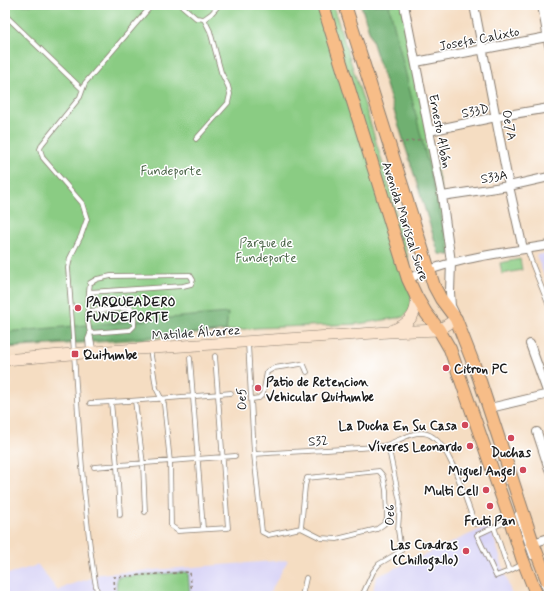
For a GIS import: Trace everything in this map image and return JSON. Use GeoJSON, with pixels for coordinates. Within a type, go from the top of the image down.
{"type":"FeatureCollection","features":[{"type":"Feature","properties":{"kind":"main road","name":"Avenida Mariscal Sucre"},"geometry":{"type":"LineString","coordinates":[[323,5],[416,296],[426,313],[447,326],[487,409],[533,543],[543,583]]}},
{"type":"Feature","properties":{"kind":"main road","name":"Avenida Mariscal Sucre"},"geometry":{"type":"LineString","coordinates":[[345,5],[427,271],[441,299],[450,349],[510,520],[528,561],[537,596]]}},
{"type":"Feature","properties":{"kind":"street","name":"Ernesto Albán"},"geometry":{"type":"LineString","coordinates":[[404,5],[442,196],[451,262],[451,306],[447,326]]}},
{"type":"Feature","properties":{"kind":"street","name":"Oe7A"},"geometry":{"type":"LineString","coordinates":[[474,5],[509,186],[525,249]]}},
{"type":"Feature","properties":{"kind":"street"},"geometry":{"type":"LineString","coordinates":[[542,5],[548,41]]}},
{"type":"Feature","properties":{"kind":"street","name":"Josefa Calixto"},"geometry":{"type":"LineString","coordinates":[[416,62],[482,50],[548,41]]}},
{"type":"Feature","properties":{"kind":"street","name":"S33D"},"geometry":{"type":"LineString","coordinates":[[430,135],[496,118],[549,108]]}},
{"type":"Feature","properties":{"kind":"street","name":"S33A"},"geometry":{"type":"LineString","coordinates":[[442,196],[509,186],[549,177]]}},
{"type":"Feature","properties":{"kind":"street"},"geometry":{"type":"LineString","coordinates":[[410,278],[451,262],[549,245]]}},
{"type":"Feature","properties":{"kind":"street","name":"Matilde Álvarez"},"geometry":{"type":"LineString","coordinates":[[389,332],[402,327],[411,319],[416,308],[416,296]]}},
{"type":"Feature","properties":{"kind":"street","name":"Matilde Álvarez"},"geometry":{"type":"LineString","coordinates":[[5,360],[248,343],[447,326]]}},
{"type":"Feature","properties":{"kind":"street"},"geometry":{"type":"LineString","coordinates":[[487,409],[549,394],[530,344]]}},
{"type":"Feature","properties":{"kind":"street"},"geometry":{"type":"LineString","coordinates":[[537,432],[549,469]]}},
{"type":"Feature","properties":{"kind":"street"},"geometry":{"type":"LineString","coordinates":[[533,543],[549,538]]}},
{"type":"Feature","properties":{"kind":"lane"},"geometry":{"type":"LineString","coordinates":[[98,596],[92,570],[78,414],[68,268],[70,258],[81,236],[87,219],[82,203],[43,158],[40,150],[42,144],[80,97],[85,83],[152,5]]}},
{"type":"Feature","properties":{"kind":"lane"},"geometry":{"type":"LineString","coordinates":[[181,5],[196,18],[204,19],[212,14],[219,5]]}},
{"type":"Feature","properties":{"kind":"lane"},"geometry":{"type":"LineString","coordinates":[[328,5],[410,278],[447,326]]}},
{"type":"Feature","properties":{"kind":"lane"},"geometry":{"type":"LineString","coordinates":[[5,15],[82,89]]}},
{"type":"Feature","properties":{"kind":"lane"},"geometry":{"type":"LineString","coordinates":[[196,140],[228,103],[230,94],[221,72],[210,31],[204,19]]}},
{"type":"Feature","properties":{"kind":"lane"},"geometry":{"type":"LineString","coordinates":[[352,43],[354,51]]}},
{"type":"Feature","properties":{"kind":"lane"},"geometry":{"type":"LineString","coordinates":[[356,58],[427,271]]}},
{"type":"Feature","properties":{"kind":"lane"},"geometry":{"type":"LineString","coordinates":[[525,249],[549,306]]}},
{"type":"Feature","properties":{"kind":"lane"},"geometry":{"type":"LineString","coordinates":[[89,292],[184,286],[192,284],[192,280],[190,275],[111,276],[97,278],[90,283],[89,292],[88,311],[90,334],[92,338],[91,353]]}},
{"type":"Feature","properties":{"kind":"lane"},"geometry":{"type":"LineString","coordinates":[[88,311],[130,308],[133,310],[134,314],[134,326],[130,330],[90,334]]}},
{"type":"Feature","properties":{"kind":"lane","name":"Oe5"},"geometry":{"type":"LineString","coordinates":[[248,343],[254,454],[262,532],[268,535],[301,528]]}},
{"type":"Feature","properties":{"kind":"lane"},"geometry":{"type":"LineString","coordinates":[[150,349],[154,378],[158,393],[164,404],[170,462],[171,526],[178,531],[228,528],[215,356]]}},
{"type":"Feature","properties":{"kind":"lane"},"geometry":{"type":"LineString","coordinates":[[190,358],[203,529]]}},
{"type":"Feature","properties":{"kind":"lane"},"geometry":{"type":"LineString","coordinates":[[459,358],[522,547],[534,575]]}},
{"type":"Feature","properties":{"kind":"lane"},"geometry":{"type":"LineString","coordinates":[[252,398],[259,398],[263,394],[267,372],[274,368],[301,364],[304,365],[307,372]]}},
{"type":"Feature","properties":{"kind":"lane"},"geometry":{"type":"LineString","coordinates":[[90,403],[231,393]]}},
{"type":"Feature","properties":{"kind":"lane"},"geometry":{"type":"LineString","coordinates":[[135,401],[143,464],[145,512]]}},
{"type":"Feature","properties":{"kind":"lane"},"geometry":{"type":"LineString","coordinates":[[111,402],[118,466],[120,515]]}},
{"type":"Feature","properties":{"kind":"lane","name":"S32"},"geometry":{"type":"LineString","coordinates":[[254,454],[382,446],[417,433],[432,435],[439,441],[452,463],[475,524]]}},
{"type":"Feature","properties":{"kind":"lane","name":"Oe6"},"geometry":{"type":"LineString","coordinates":[[362,596],[372,572],[379,564],[401,551],[398,530],[400,502],[389,450],[382,446]]}},
{"type":"Feature","properties":{"kind":"lane"},"geometry":{"type":"LineString","coordinates":[[94,467],[235,456]]}},
{"type":"Feature","properties":{"kind":"lane"},"geometry":{"type":"LineString","coordinates":[[379,471],[383,476],[386,490],[387,519],[384,524],[377,529],[337,539],[321,538],[301,528],[307,478],[379,471]]}},
{"type":"Feature","properties":{"kind":"lane"},"geometry":{"type":"LineString","coordinates":[[510,520],[477,535],[495,575],[509,571],[528,561],[515,507]]}},
{"type":"Feature","properties":{"kind":"lane"},"geometry":{"type":"LineString","coordinates":[[494,526],[509,571]]}},
{"type":"Feature","properties":{"kind":"lane"},"geometry":{"type":"LineString","coordinates":[[302,596],[306,578]]}},
{"type":"Feature","properties":{"kind":"lane"},"geometry":{"type":"LineString","coordinates":[[543,583],[543,596]]}},
{"type":"Feature","properties":{"kind":"lane"},"geometry":{"type":"LineString","coordinates":[[543,583],[548,596]]}},
{"type":"Feature","properties":{"kind":"path"},"geometry":{"type":"LineString","coordinates":[[389,144],[430,135]]}},
{"type":"Feature","properties":{"kind":"path"},"geometry":{"type":"LineString","coordinates":[[115,596],[114,577],[190,572],[192,596]]}},
{"type":"Feature","properties":{"kind":"shaded area"},"geometry":{"type":"Polygon","coordinates":[[[549,253],[549,288],[536,255],[549,253]]]}},
{"type":"Feature","properties":{"kind":"shaded area","name":"Las Cuadras (Chillogallo)"},"geometry":{"type":"Polygon","coordinates":[[[490,525],[512,596],[372,596],[376,577],[490,525]]]}},
{"type":"Feature","properties":{"kind":"shaded area"},"geometry":{"type":"Polygon","coordinates":[[[288,560],[268,596],[5,596],[5,575],[38,565],[58,591],[69,585],[92,578],[99,574],[288,560]]]}},
{"type":"Feature","properties":{"kind":"green space","name":"Fundeporte"},"geometry":{"type":"Polygon","coordinates":[[[5,5],[333,5],[389,186],[411,271],[413,307],[403,317],[358,324],[256,328],[147,339],[5,348],[5,5]]]}},
{"type":"Feature","properties":{"kind":"green space"},"geometry":{"type":"Polygon","coordinates":[[[361,5],[403,5],[454,253],[450,255],[439,254],[361,5]]]}},
{"type":"Feature","properties":{"kind":"green space"},"geometry":{"type":"Polygon","coordinates":[[[361,5],[389,5],[450,255],[439,254],[361,5]]]}},
{"type":"Feature","properties":{"kind":"green space"},"geometry":{"type":"Polygon","coordinates":[[[520,259],[522,270],[502,274],[500,263],[520,259]]]}},
{"type":"Feature","properties":{"kind":"green space"},"geometry":{"type":"Polygon","coordinates":[[[228,313],[226,331],[5,347],[5,332],[228,313]]]}},
{"type":"Feature","properties":{"kind":"green space"},"geometry":{"type":"Polygon","coordinates":[[[188,572],[190,596],[116,596],[117,577],[188,572]]]}},
{"type":"Feature","properties":{"kind":"place","name":"PARQUEADERO FUNDEPORTE"},"geometry":{"type":"Point","coordinates":[78,308]}},
{"type":"Feature","properties":{"kind":"place","name":"Quitumbe"},"geometry":{"type":"Point","coordinates":[75,354]}},
{"type":"Feature","properties":{"kind":"place","name":"Citron PC"},"geometry":{"type":"Point","coordinates":[446,368]}},
{"type":"Feature","properties":{"kind":"place","name":"Patio de Retencion Vehicular Quitumbe"},"geometry":{"type":"Point","coordinates":[258,388]}},
{"type":"Feature","properties":{"kind":"place","name":"La Ducha En Su Casa"},"geometry":{"type":"Point","coordinates":[465,425]}},
{"type":"Feature","properties":{"kind":"place","name":"Duchas"},"geometry":{"type":"Point","coordinates":[511,438]}},
{"type":"Feature","properties":{"kind":"place","name":"Víveres Leonardo"},"geometry":{"type":"Point","coordinates":[470,446]}},
{"type":"Feature","properties":{"kind":"place","name":"Miguel Angel"},"geometry":{"type":"Point","coordinates":[523,470]}},
{"type":"Feature","properties":{"kind":"place","name":"Multi Cell"},"geometry":{"type":"Point","coordinates":[486,490]}},
{"type":"Feature","properties":{"kind":"place","name":"Fruti Pan"},"geometry":{"type":"Point","coordinates":[490,506]}},
{"type":"Feature","properties":{"kind":"place","name":"Las Cuadras (Chillogallo)"},"geometry":{"type":"Point","coordinates":[466,551]}},
{"type":"Feature","properties":{"kind":"park label","name":"Parque de Fundeporte"},"geometry":{"type":"Point","coordinates":[266,250]}}]}
